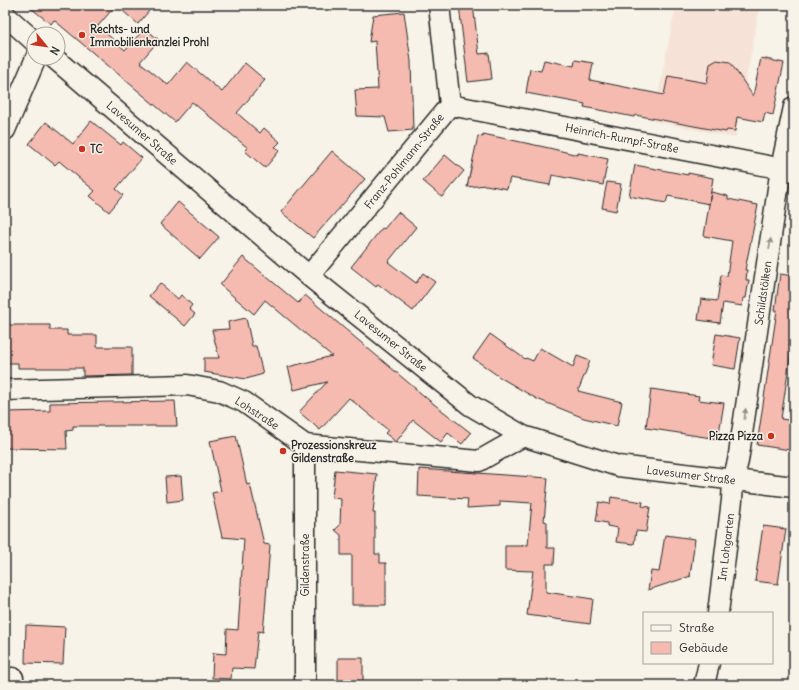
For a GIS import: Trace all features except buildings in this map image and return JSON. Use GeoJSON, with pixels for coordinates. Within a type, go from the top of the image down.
{"type":"FeatureCollection","features":[{"type":"Feature","properties":{"kind":"street","name":"Franz-Pohlmann-Straße"},"geometry":{"type":"LineString","coordinates":[[309,276],[450,105],[439,5]]}},
{"type":"Feature","properties":{"kind":"street"},"geometry":{"type":"LineString","coordinates":[[5,15],[26,34]]}},
{"type":"Feature","properties":{"kind":"street"},"geometry":{"type":"LineString","coordinates":[[5,130],[33,66]]}},
{"type":"Feature","properties":{"kind":"street","name":"Lavesumer Straße"},"geometry":{"type":"LineString","coordinates":[[63,66],[309,276],[470,405],[523,436],[618,466],[794,487]]}},
{"type":"Feature","properties":{"kind":"street","name":"Heinrich-Rumpf-Straße"},"geometry":{"type":"LineString","coordinates":[[450,105],[788,170]]}},
{"type":"Feature","properties":{"kind":"street","name":"Schildstölken"},"geometry":{"type":"LineString","coordinates":[[733,480],[738,461],[788,170],[794,107]]}},
{"type":"Feature","properties":{"kind":"street","name":"Lohstraße"},"geometry":{"type":"LineString","coordinates":[[5,390],[187,385],[218,391],[244,402],[305,445],[478,461],[523,436]]}},
{"type":"Feature","properties":{"kind":"street","name":"Gildenstraße"},"geometry":{"type":"LineString","coordinates":[[305,445],[305,685]]}},
{"type":"Feature","properties":{"kind":"street","name":"Im Lohgarten"},"geometry":{"type":"LineString","coordinates":[[718,612],[732,500],[733,480]]}},
{"type":"Feature","properties":{"kind":"street"},"geometry":{"type":"LineString","coordinates":[[704,685],[709,664]]}},
{"type":"Feature","properties":{"kind":"shaded area"},"geometry":{"type":"Polygon","coordinates":[[[676,5],[760,5],[735,138],[653,121],[676,5]]]}},
{"type":"Feature","properties":{"kind":"place","name":"Rechts- und Immobilienkanzlei Prohl"},"geometry":{"type":"Point","coordinates":[82,35]}},
{"type":"Feature","properties":{"kind":"place","name":"TC"},"geometry":{"type":"Point","coordinates":[82,149]}},
{"type":"Feature","properties":{"kind":"place","name":"Pizza Pizza"},"geometry":{"type":"Point","coordinates":[771,436]}},
{"type":"Feature","properties":{"kind":"place","name":"Prozessionskreuz Gildenstraße"},"geometry":{"type":"Point","coordinates":[283,451]}}]}
